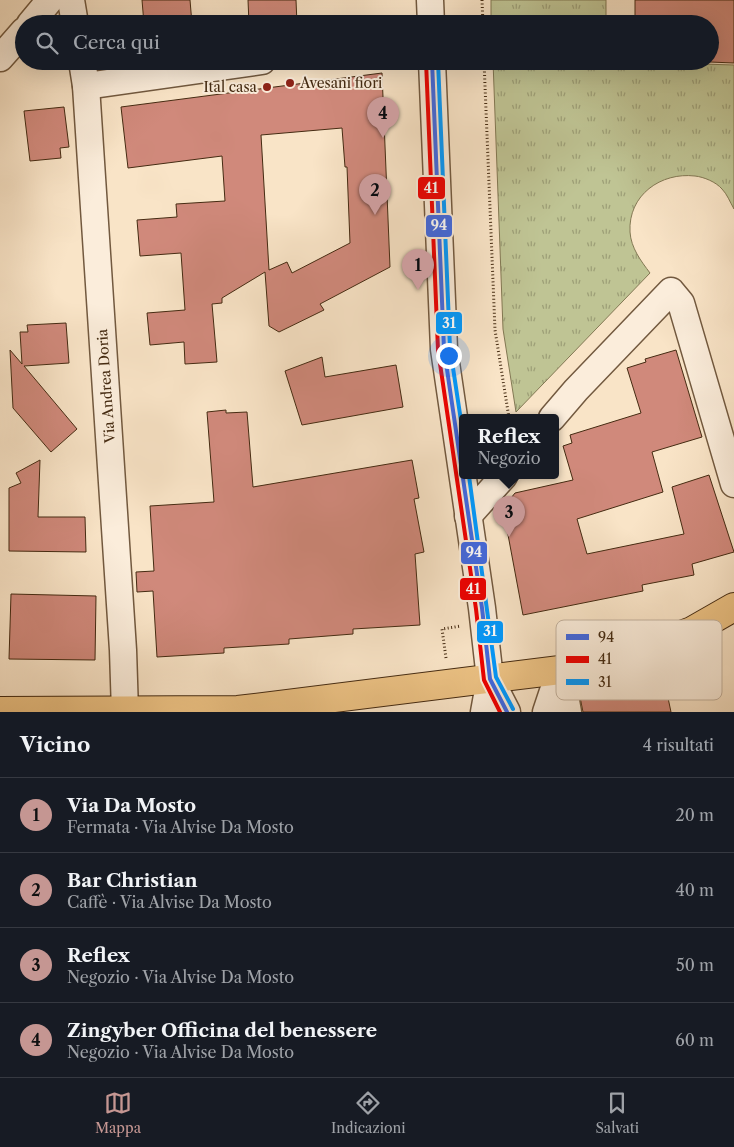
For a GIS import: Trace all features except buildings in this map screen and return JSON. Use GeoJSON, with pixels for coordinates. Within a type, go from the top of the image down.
{"type":"FeatureCollection","features":[{"type":"Feature","properties":{"kind":"main road"},"geometry":{"type":"LineString","coordinates":[[711,620],[734,607]]}},
{"type":"Feature","properties":{"kind":"main road"},"geometry":{"type":"LineString","coordinates":[[0,711],[242,711],[556,671]]}},
{"type":"Feature","properties":{"kind":"street"},"geometry":{"type":"LineString","coordinates":[[38,15],[50,0]]}},
{"type":"Feature","properties":{"kind":"street"},"geometry":{"type":"LineString","coordinates":[[71,0],[74,15]]}},
{"type":"Feature","properties":{"kind":"street"},"geometry":{"type":"LineString","coordinates":[[430,0],[431,15]]}},
{"type":"Feature","properties":{"kind":"street"},"geometry":{"type":"LineString","coordinates":[[0,58],[15,41]]}},
{"type":"Feature","properties":{"kind":"street"},"geometry":{"type":"LineString","coordinates":[[84,74],[139,70]]}},
{"type":"Feature","properties":{"kind":"street"},"geometry":{"type":"LineString","coordinates":[[432,70],[444,349],[459,453]]}},
{"type":"Feature","properties":{"kind":"street","name":"Via Andrea Doria"},"geometry":{"type":"LineString","coordinates":[[84,74],[123,650],[125,712]]}},
{"type":"Feature","properties":{"kind":"street"},"geometry":{"type":"LineString","coordinates":[[555,414],[671,291],[681,303],[734,484]]}},
{"type":"Feature","properties":{"kind":"street"},"geometry":{"type":"LineString","coordinates":[[463,479],[482,608],[490,679],[484,712]]}},
{"type":"Feature","properties":{"kind":"street"},"geometry":{"type":"LineString","coordinates":[[468,516],[501,479]]}},
{"type":"Feature","properties":{"kind":"street"},"geometry":{"type":"LineString","coordinates":[[490,679],[507,712]]}},
{"type":"Feature","properties":{"kind":"street"},"geometry":{"type":"LineString","coordinates":[[546,712],[556,682]]}},
{"type":"Feature","properties":{"kind":"path"},"geometry":{"type":"LineString","coordinates":[[482,0],[483,15]]}},
{"type":"Feature","properties":{"kind":"path"},"geometry":{"type":"LineString","coordinates":[[484,70],[495,330],[508,414]]}},
{"type":"Feature","properties":{"kind":"path"},"geometry":{"type":"LineString","coordinates":[[442,629],[444,646]]}},
{"type":"Feature","properties":{"kind":"green space"},"geometry":{"type":"Polygon","coordinates":[[[491,0],[606,0],[606,15],[491,15],[491,0]]]}},
{"type":"Feature","properties":{"kind":"green space"},"geometry":{"type":"Polygon","coordinates":[[[719,65],[734,65],[734,209],[719,186],[710,180],[695,176],[670,178],[659,182],[649,189],[635,207],[631,219],[630,232],[634,249],[650,273],[516,412],[503,329],[493,70],[719,70],[719,65]]]}},
{"type":"Feature","properties":{"kind":"transit line","name":"41"},"geometry":{"type":"LineString","coordinates":[[426,70],[438,350],[476,609],[484,680],[500,712]]}},
{"type":"Feature","properties":{"kind":"transit line","name":"94"},"geometry":{"type":"LineString","coordinates":[[432,70],[444,349],[459,451]]}},
{"type":"Feature","properties":{"kind":"transit line","name":"31"},"geometry":{"type":"LineString","coordinates":[[438,70],[450,348],[460,414]]}},
{"type":"Feature","properties":{"kind":"transit line","name":"94"},"geometry":{"type":"LineString","coordinates":[[463,479],[482,608],[490,679],[507,712]]}},
{"type":"Feature","properties":{"kind":"transit line","name":"31"},"geometry":{"type":"LineString","coordinates":[[469,479],[496,677],[513,709]]}},
{"type":"Feature","properties":{"kind":"place","name":"Avesani fiori"},"geometry":{"type":"Point","coordinates":[290,83]}},
{"type":"Feature","properties":{"kind":"place","name":"Ital casa"},"geometry":{"type":"Point","coordinates":[267,87]}},
{"type":"Feature","properties":{"kind":"place","name":"Zingyber Officina del benessere"},"geometry":{"type":"Point","coordinates":[383,138]}},
{"type":"Feature","properties":{"kind":"place","name":"Bar Christian"},"geometry":{"type":"Point","coordinates":[375,215]}},
{"type":"Feature","properties":{"kind":"place","name":"Via Da Mosto"},"geometry":{"type":"Point","coordinates":[418,290]}},
{"type":"Feature","properties":{"kind":"place","name":"Reflex"},"geometry":{"type":"Point","coordinates":[509,537]}}]}
